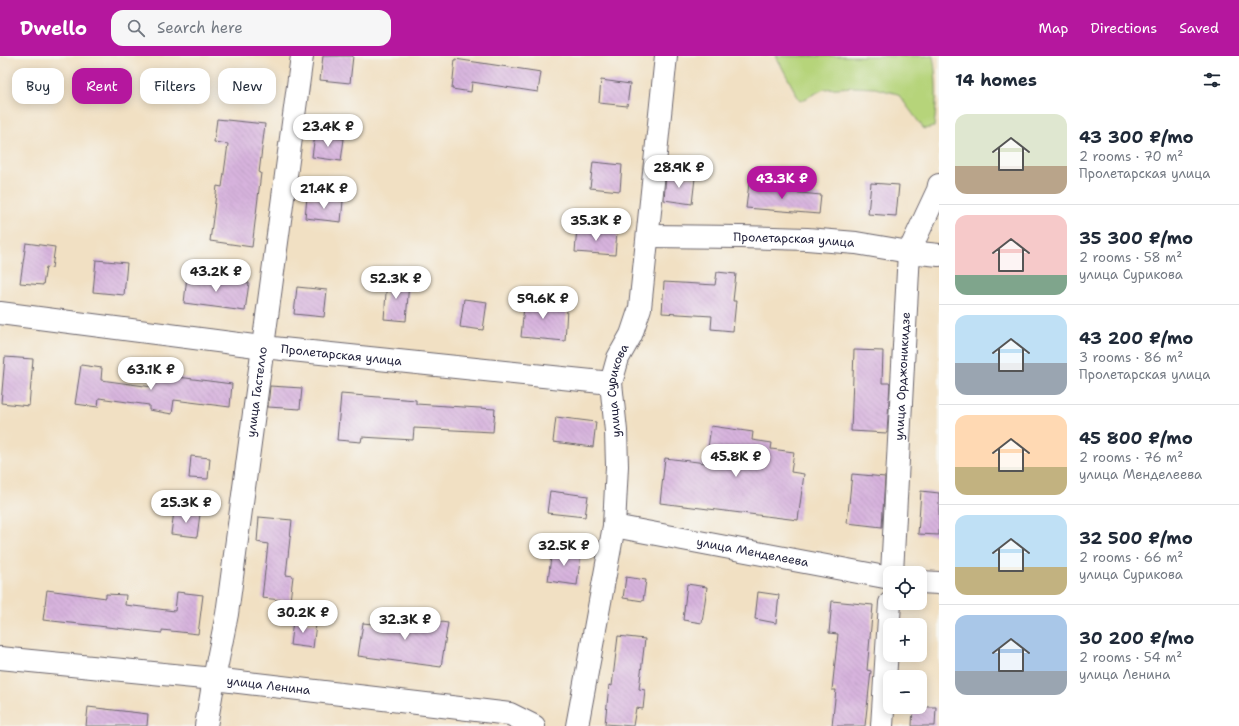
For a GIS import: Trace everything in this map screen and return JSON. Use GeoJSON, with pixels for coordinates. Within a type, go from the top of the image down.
{"type":"FeatureCollection","features":[{"type":"Feature","properties":{"kind":"street","name":"улица Гастелло"},"geometry":{"type":"LineString","coordinates":[[206,726],[227,614],[302,56]]}},
{"type":"Feature","properties":{"kind":"street","name":"улица Сурикова"},"geometry":{"type":"LineString","coordinates":[[577,726],[614,526],[617,466],[612,383],[618,358],[631,335],[640,308],[665,56]]}},
{"type":"Feature","properties":{"kind":"street","name":"улица Орджоникидзе"},"geometry":{"type":"LineString","coordinates":[[892,566],[909,252],[939,185]]}},
{"type":"Feature","properties":{"kind":"street","name":"Пролетарская улица"},"geometry":{"type":"LineString","coordinates":[[648,236],[807,239],[856,243],[909,252],[939,255]]}},
{"type":"Feature","properties":{"kind":"street","name":"Пролетарская улица"},"geometry":{"type":"LineString","coordinates":[[0,313],[263,347],[612,383]]}},
{"type":"Feature","properties":{"kind":"street","name":"улица Менделеева"},"geometry":{"type":"LineString","coordinates":[[614,526],[883,577]]}},
{"type":"Feature","properties":{"kind":"street"},"geometry":{"type":"LineString","coordinates":[[927,583],[939,584]]}},
{"type":"Feature","properties":{"kind":"street"},"geometry":{"type":"LineString","coordinates":[[882,726],[890,610]]}},
{"type":"Feature","properties":{"kind":"street","name":"улица Ленина"},"geometry":{"type":"LineString","coordinates":[[0,658],[214,679],[510,714],[534,726]]}},
{"type":"Feature","properties":{"kind":"green space"},"geometry":{"type":"Polygon","coordinates":[[[776,56],[933,56],[936,91],[934,127],[924,129],[898,94],[875,88],[853,87],[824,89],[800,101],[776,56]]]}},
{"type":"Feature","properties":{"kind":"building"},"geometry":{"type":"Polygon","coordinates":[[[323,56],[353,56],[350,83],[320,80],[323,56]]]}},
{"type":"Feature","properties":{"kind":"building"},"geometry":{"type":"Polygon","coordinates":[[[455,59],[541,72],[538,92],[472,82],[471,92],[452,89],[455,59]]]}},
{"type":"Feature","properties":{"kind":"building"},"geometry":{"type":"Polygon","coordinates":[[[601,80],[630,84],[627,106],[599,103],[601,80]]]}},
{"type":"Feature","properties":{"kind":"building"},"geometry":{"type":"Polygon","coordinates":[[[217,119],[265,124],[252,247],[210,241],[217,186],[222,187],[228,144],[214,142],[217,119]]]}},
{"type":"Feature","properties":{"kind":"building"},"geometry":{"type":"Polygon","coordinates":[[[315,135],[344,139],[341,161],[312,157],[315,135]]]}},
{"type":"Feature","properties":{"kind":"building"},"geometry":{"type":"Polygon","coordinates":[[[593,162],[622,165],[620,191],[590,188],[593,162]]]}},
{"type":"Feature","properties":{"kind":"building"},"geometry":{"type":"Polygon","coordinates":[[[666,174],[695,178],[692,204],[664,200],[666,174]]]}},
{"type":"Feature","properties":{"kind":"building"},"geometry":{"type":"Polygon","coordinates":[[[749,183],[769,185],[769,190],[821,195],[819,214],[746,208],[749,183]]]}},
{"type":"Feature","properties":{"kind":"building"},"geometry":{"type":"Polygon","coordinates":[[[871,183],[899,185],[896,216],[868,214],[871,183]]]}},
{"type":"Feature","properties":{"kind":"building"},"geometry":{"type":"Polygon","coordinates":[[[307,197],[343,201],[341,222],[305,218],[307,197]]]}},
{"type":"Feature","properties":{"kind":"building"},"geometry":{"type":"Polygon","coordinates":[[[577,228],[617,232],[615,255],[575,252],[577,228]]]}},
{"type":"Feature","properties":{"kind":"building"},"geometry":{"type":"Polygon","coordinates":[[[26,243],[55,247],[52,268],[46,267],[43,285],[20,283],[26,243]]]}},
{"type":"Feature","properties":{"kind":"building"},"geometry":{"type":"Polygon","coordinates":[[[96,260],[127,263],[124,295],[93,292],[96,260]]]}},
{"type":"Feature","properties":{"kind":"building"},"geometry":{"type":"Polygon","coordinates":[[[717,272],[736,274],[733,301],[736,301],[733,331],[711,329],[712,316],[662,313],[664,282],[715,285],[717,272]]]}},
{"type":"Feature","properties":{"kind":"building"},"geometry":{"type":"Polygon","coordinates":[[[187,276],[249,283],[245,311],[184,303],[187,276]]]}},
{"type":"Feature","properties":{"kind":"building"},"geometry":{"type":"Polygon","coordinates":[[[387,280],[409,282],[406,321],[384,319],[387,280]]]}},
{"type":"Feature","properties":{"kind":"building"},"geometry":{"type":"Polygon","coordinates":[[[297,287],[327,290],[324,317],[294,314],[297,287]]]}},
{"type":"Feature","properties":{"kind":"building"},"geometry":{"type":"Polygon","coordinates":[[[525,296],[551,298],[550,308],[567,309],[565,341],[521,337],[525,296]]]}},
{"type":"Feature","properties":{"kind":"building"},"geometry":{"type":"Polygon","coordinates":[[[464,299],[487,302],[483,330],[460,327],[464,299]]]}},
{"type":"Feature","properties":{"kind":"building"},"geometry":{"type":"Polygon","coordinates":[[[854,350],[883,351],[882,383],[890,383],[887,433],[851,431],[854,350]]]}},
{"type":"Feature","properties":{"kind":"building"},"geometry":{"type":"Polygon","coordinates":[[[5,357],[33,359],[29,406],[1,403],[5,357]]]}},
{"type":"Feature","properties":{"kind":"building"},"geometry":{"type":"Polygon","coordinates":[[[81,365],[102,368],[101,380],[152,387],[154,371],[178,375],[178,377],[232,384],[230,407],[174,400],[172,414],[149,410],[149,405],[99,398],[98,407],[75,404],[81,365]]]}},
{"type":"Feature","properties":{"kind":"building"},"geometry":{"type":"Polygon","coordinates":[[[270,386],[302,388],[300,409],[268,407],[270,386]]]}},
{"type":"Feature","properties":{"kind":"building"},"geometry":{"type":"Polygon","coordinates":[[[341,394],[416,400],[416,404],[495,409],[493,432],[414,428],[413,440],[362,437],[361,442],[337,440],[341,394]]]}},
{"type":"Feature","properties":{"kind":"building"},"geometry":{"type":"Polygon","coordinates":[[[556,417],[596,422],[593,447],[553,442],[556,417]]]}},
{"type":"Feature","properties":{"kind":"building"},"geometry":{"type":"Polygon","coordinates":[[[711,426],[753,432],[752,440],[772,443],[771,449],[794,452],[791,472],[804,474],[798,520],[660,503],[665,458],[706,463],[711,426]]]}},
{"type":"Feature","properties":{"kind":"building"},"geometry":{"type":"Polygon","coordinates":[[[191,456],[210,458],[208,479],[189,478],[191,456]]]}},
{"type":"Feature","properties":{"kind":"building"},"geometry":{"type":"Polygon","coordinates":[[[852,474],[885,477],[882,527],[847,523],[852,474]]]}},
{"type":"Feature","properties":{"kind":"building"},"geometry":{"type":"Polygon","coordinates":[[[550,491],[588,496],[585,517],[547,513],[550,491]]]}},
{"type":"Feature","properties":{"kind":"building"},"geometry":{"type":"Polygon","coordinates":[[[921,491],[939,493],[939,535],[918,534],[921,491]]]}},
{"type":"Feature","properties":{"kind":"building"},"geometry":{"type":"Polygon","coordinates":[[[174,511],[200,514],[197,537],[171,534],[174,511]]]}},
{"type":"Feature","properties":{"kind":"building"},"geometry":{"type":"Polygon","coordinates":[[[259,517],[292,520],[286,575],[293,576],[290,601],[262,598],[268,544],[257,542],[259,517]]]}},
{"type":"Feature","properties":{"kind":"building"},"geometry":{"type":"Polygon","coordinates":[[[552,549],[581,553],[577,585],[548,581],[552,549]]]}},
{"type":"Feature","properties":{"kind":"building"},"geometry":{"type":"Polygon","coordinates":[[[626,577],[646,580],[643,601],[623,598],[626,577]]]}},
{"type":"Feature","properties":{"kind":"building"},"geometry":{"type":"Polygon","coordinates":[[[687,584],[707,587],[702,623],[683,620],[687,584]]]}},
{"type":"Feature","properties":{"kind":"building"},"geometry":{"type":"Polygon","coordinates":[[[47,590],[106,598],[106,594],[126,595],[125,605],[175,611],[177,592],[203,595],[198,634],[162,630],[162,633],[43,620],[47,590]]]}},
{"type":"Feature","properties":{"kind":"building"},"geometry":{"type":"Polygon","coordinates":[[[758,592],[779,595],[776,623],[755,619],[758,592]]]}},
{"type":"Feature","properties":{"kind":"building"},"geometry":{"type":"Polygon","coordinates":[[[832,601],[873,605],[867,670],[871,671],[865,726],[832,726],[836,690],[832,690],[838,634],[829,633],[832,601]]]}},
{"type":"Feature","properties":{"kind":"building"},"geometry":{"type":"Polygon","coordinates":[[[384,614],[448,623],[441,667],[358,656],[363,623],[382,625],[384,614]]]}},
{"type":"Feature","properties":{"kind":"building"},"geometry":{"type":"Polygon","coordinates":[[[293,621],[316,624],[313,648],[290,645],[293,621]]]}},
{"type":"Feature","properties":{"kind":"building"},"geometry":{"type":"Polygon","coordinates":[[[618,636],[645,639],[639,689],[645,690],[643,709],[636,708],[633,726],[605,724],[609,685],[612,686],[618,636]]]}},
{"type":"Feature","properties":{"kind":"building"},"geometry":{"type":"Polygon","coordinates":[[[88,707],[148,714],[147,726],[86,726],[88,707]]]}},
{"type":"Feature","properties":{"kind":"building"},"geometry":{"type":"Polygon","coordinates":[[[927,707],[936,707],[935,726],[912,726],[913,714],[927,714],[927,707]]]}}]}
